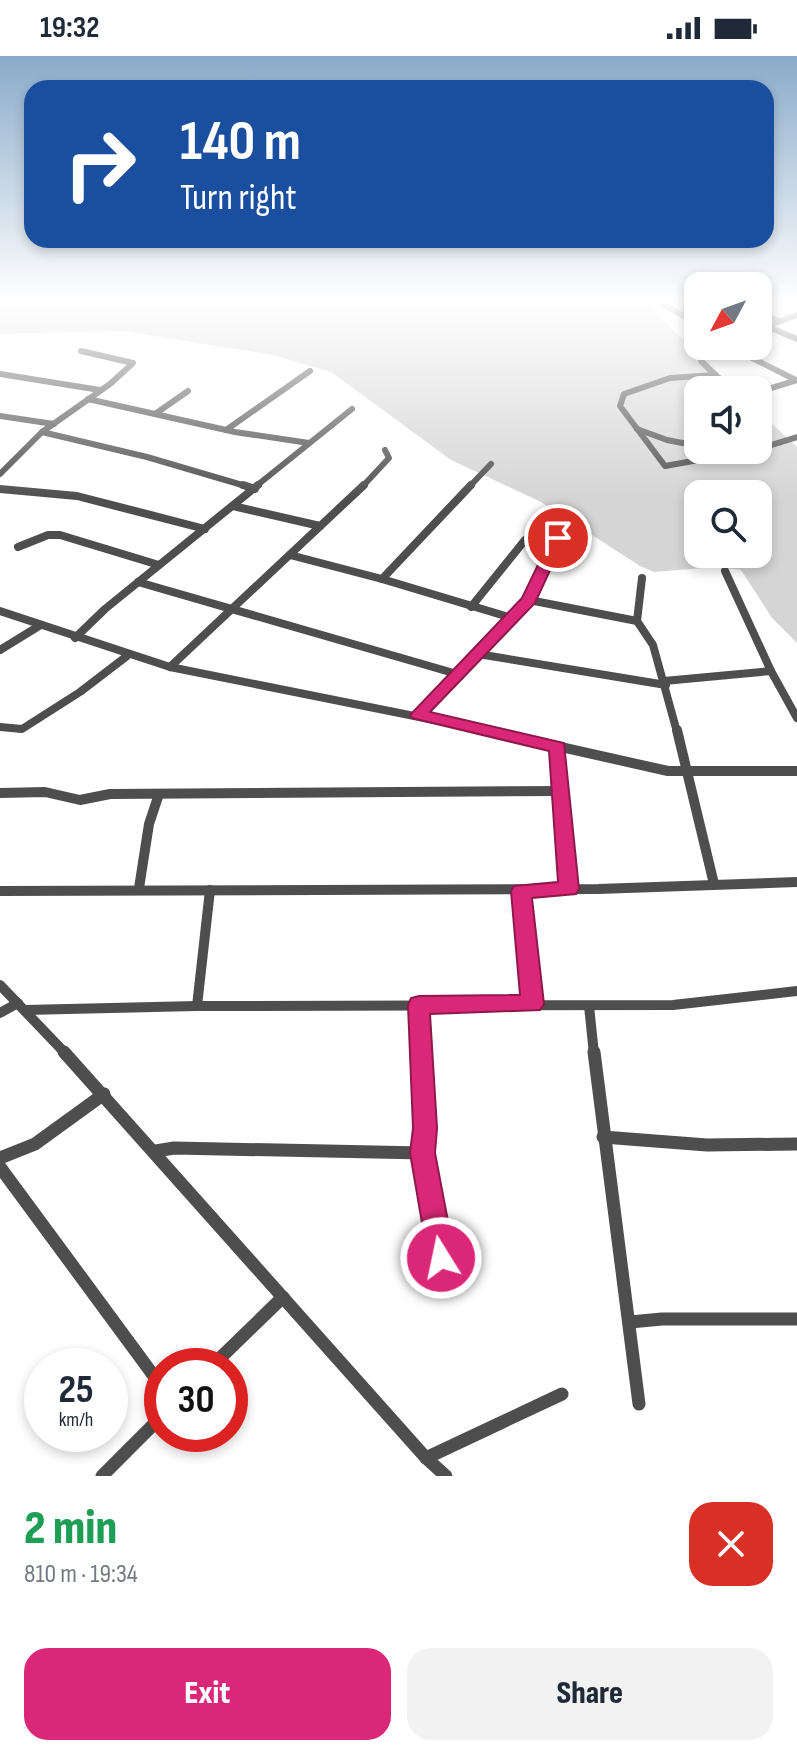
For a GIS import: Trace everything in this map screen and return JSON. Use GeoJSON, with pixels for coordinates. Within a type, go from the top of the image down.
{"type":"FeatureCollection","features":[{"type":"Feature","properties":{"kind":"street"},"geometry":{"type":"LineString","coordinates":[[0,474],[42,432],[129,366]]}},
{"type":"Feature","properties":{"kind":"street"},"geometry":{"type":"LineString","coordinates":[[706,366],[714,375]]}},
{"type":"Feature","properties":{"kind":"street"},"geometry":{"type":"LineString","coordinates":[[769,366],[797,380]]}},
{"type":"Feature","properties":{"kind":"street"},"geometry":{"type":"LineString","coordinates":[[226,430],[310,371]]}},
{"type":"Feature","properties":{"kind":"street"},"geometry":{"type":"LineString","coordinates":[[0,374],[100,390]]}},
{"type":"Feature","properties":{"kind":"street"},"geometry":{"type":"LineString","coordinates":[[684,462],[665,466],[620,406],[624,394],[670,378],[714,375]]}},
{"type":"Feature","properties":{"kind":"street"},"geometry":{"type":"LineString","coordinates":[[772,388],[797,380]]}},
{"type":"Feature","properties":{"kind":"street"},"geometry":{"type":"LineString","coordinates":[[155,414],[188,391]]}},
{"type":"Feature","properties":{"kind":"street"},"geometry":{"type":"LineString","coordinates":[[88,399],[226,430],[309,443]]}},
{"type":"Feature","properties":{"kind":"street"},"geometry":{"type":"LineString","coordinates":[[75,638],[138,582],[352,409]]}},
{"type":"Feature","properties":{"kind":"street"},"geometry":{"type":"LineString","coordinates":[[0,416],[54,424]]}},
{"type":"Feature","properties":{"kind":"street"},"geometry":{"type":"LineString","coordinates":[[637,429],[684,443]]}},
{"type":"Feature","properties":{"kind":"street"},"geometry":{"type":"LineString","coordinates":[[42,432],[147,457],[255,489]]}},
{"type":"Feature","properties":{"kind":"street"},"geometry":{"type":"LineString","coordinates":[[772,445],[797,437]]}},
{"type":"Feature","properties":{"kind":"street"},"geometry":{"type":"LineString","coordinates":[[170,667],[385,464],[389,458],[385,450]]}},
{"type":"Feature","properties":{"kind":"street"},"geometry":{"type":"LineString","coordinates":[[382,579],[491,464]]}},
{"type":"Feature","properties":{"kind":"street"},"geometry":{"type":"LineString","coordinates":[[0,489],[77,496],[205,529]]}},
{"type":"Feature","properties":{"kind":"street"},"geometry":{"type":"LineString","coordinates":[[233,506],[320,526]]}},
{"type":"Feature","properties":{"kind":"street"},"geometry":{"type":"LineString","coordinates":[[18,547],[48,535],[60,535],[159,565]]}},
{"type":"Feature","properties":{"kind":"street"},"geometry":{"type":"LineString","coordinates":[[418,715],[529,600],[558,538]]}},
{"type":"Feature","properties":{"kind":"street"},"geometry":{"type":"LineString","coordinates":[[471,607],[525,540]]}},
{"type":"Feature","properties":{"kind":"street"},"geometry":{"type":"LineString","coordinates":[[290,555],[512,618]]}},
{"type":"Feature","properties":{"kind":"street"},"geometry":{"type":"LineString","coordinates":[[725,571],[771,671],[797,718]]}},
{"type":"Feature","properties":{"kind":"street"},"geometry":{"type":"LineString","coordinates":[[642,578],[637,621],[653,645],[665,683],[714,884]]}},
{"type":"Feature","properties":{"kind":"street"},"geometry":{"type":"LineString","coordinates":[[138,582],[457,674]]}},
{"type":"Feature","properties":{"kind":"street"},"geometry":{"type":"LineString","coordinates":[[529,600],[637,621]]}},
{"type":"Feature","properties":{"kind":"street"},"geometry":{"type":"LineString","coordinates":[[0,611],[127,656],[170,667],[418,715],[686,773],[797,771]]}},
{"type":"Feature","properties":{"kind":"street"},"geometry":{"type":"LineString","coordinates":[[0,650],[39,626]]}},
{"type":"Feature","properties":{"kind":"street"},"geometry":{"type":"LineString","coordinates":[[478,654],[665,683],[771,671]]}},
{"type":"Feature","properties":{"kind":"street"},"geometry":{"type":"LineString","coordinates":[[0,727],[22,729],[80,692],[127,656]]}},
{"type":"Feature","properties":{"kind":"street"},"geometry":{"type":"LineString","coordinates":[[558,747],[568,889]]}},
{"type":"Feature","properties":{"kind":"street"},"geometry":{"type":"LineString","coordinates":[[0,793],[45,792],[80,800],[110,794],[561,791]]}},
{"type":"Feature","properties":{"kind":"street"},"geometry":{"type":"LineString","coordinates":[[139,888],[149,824],[159,794]]}},
{"type":"Feature","properties":{"kind":"street"},"geometry":{"type":"LineString","coordinates":[[0,891],[139,888],[521,891],[797,882]]}},
{"type":"Feature","properties":{"kind":"street"},"geometry":{"type":"LineString","coordinates":[[197,1006],[210,890]]}},
{"type":"Feature","properties":{"kind":"street"},"geometry":{"type":"LineString","coordinates":[[521,891],[532,1004]]}},
{"type":"Feature","properties":{"kind":"street"},"geometry":{"type":"LineString","coordinates":[[0,985],[156,1151],[426,1458],[446,1476]]}},
{"type":"Feature","properties":{"kind":"street"},"geometry":{"type":"LineString","coordinates":[[0,1013],[21,1006],[673,1005],[797,991]]}},
{"type":"Feature","properties":{"kind":"street"},"geometry":{"type":"LineString","coordinates":[[419,1005],[425,1128],[423,1153],[441,1258]]}},
{"type":"Feature","properties":{"kind":"street"},"geometry":{"type":"LineString","coordinates":[[589,1006],[603,1137],[639,1404]]}},
{"type":"Feature","properties":{"kind":"street"},"geometry":{"type":"LineString","coordinates":[[0,1158],[35,1144],[104,1094]]}},
{"type":"Feature","properties":{"kind":"street"},"geometry":{"type":"LineString","coordinates":[[603,1137],[707,1145],[797,1144]]}},
{"type":"Feature","properties":{"kind":"street"},"geometry":{"type":"LineString","coordinates":[[156,1151],[174,1148],[423,1153]]}},
{"type":"Feature","properties":{"kind":"street"},"geometry":{"type":"LineString","coordinates":[[0,1167],[144,1363]]}},
{"type":"Feature","properties":{"kind":"street"},"geometry":{"type":"LineString","coordinates":[[231,1348],[283,1297]]}},
{"type":"Feature","properties":{"kind":"street"},"geometry":{"type":"LineString","coordinates":[[630,1322],[662,1319],[797,1319]]}},
{"type":"Feature","properties":{"kind":"street"},"geometry":{"type":"LineString","coordinates":[[426,1458],[562,1394]]}},
{"type":"Feature","properties":{"kind":"street"},"geometry":{"type":"LineString","coordinates":[[102,1476],[144,1434]]}},
{"type":"Feature","properties":{"kind":"shaded area"},"geometry":{"type":"Polygon","coordinates":[[[311,366],[711,366],[721,376],[684,376],[684,464],[772,464],[772,424],[797,447],[797,643],[772,618],[741,570],[724,568],[772,568],[772,480],[684,480],[684,568],[703,568],[654,572],[541,502],[451,460],[331,372],[311,366]]]}},
{"type":"Feature","properties":{"kind":"route"},"geometry":{"type":"LineString","coordinates":[[441,1258],[423,1153],[425,1128],[419,1005],[532,1004],[521,891],[568,889],[558,747],[418,715],[529,600],[558,538]]}}]}
